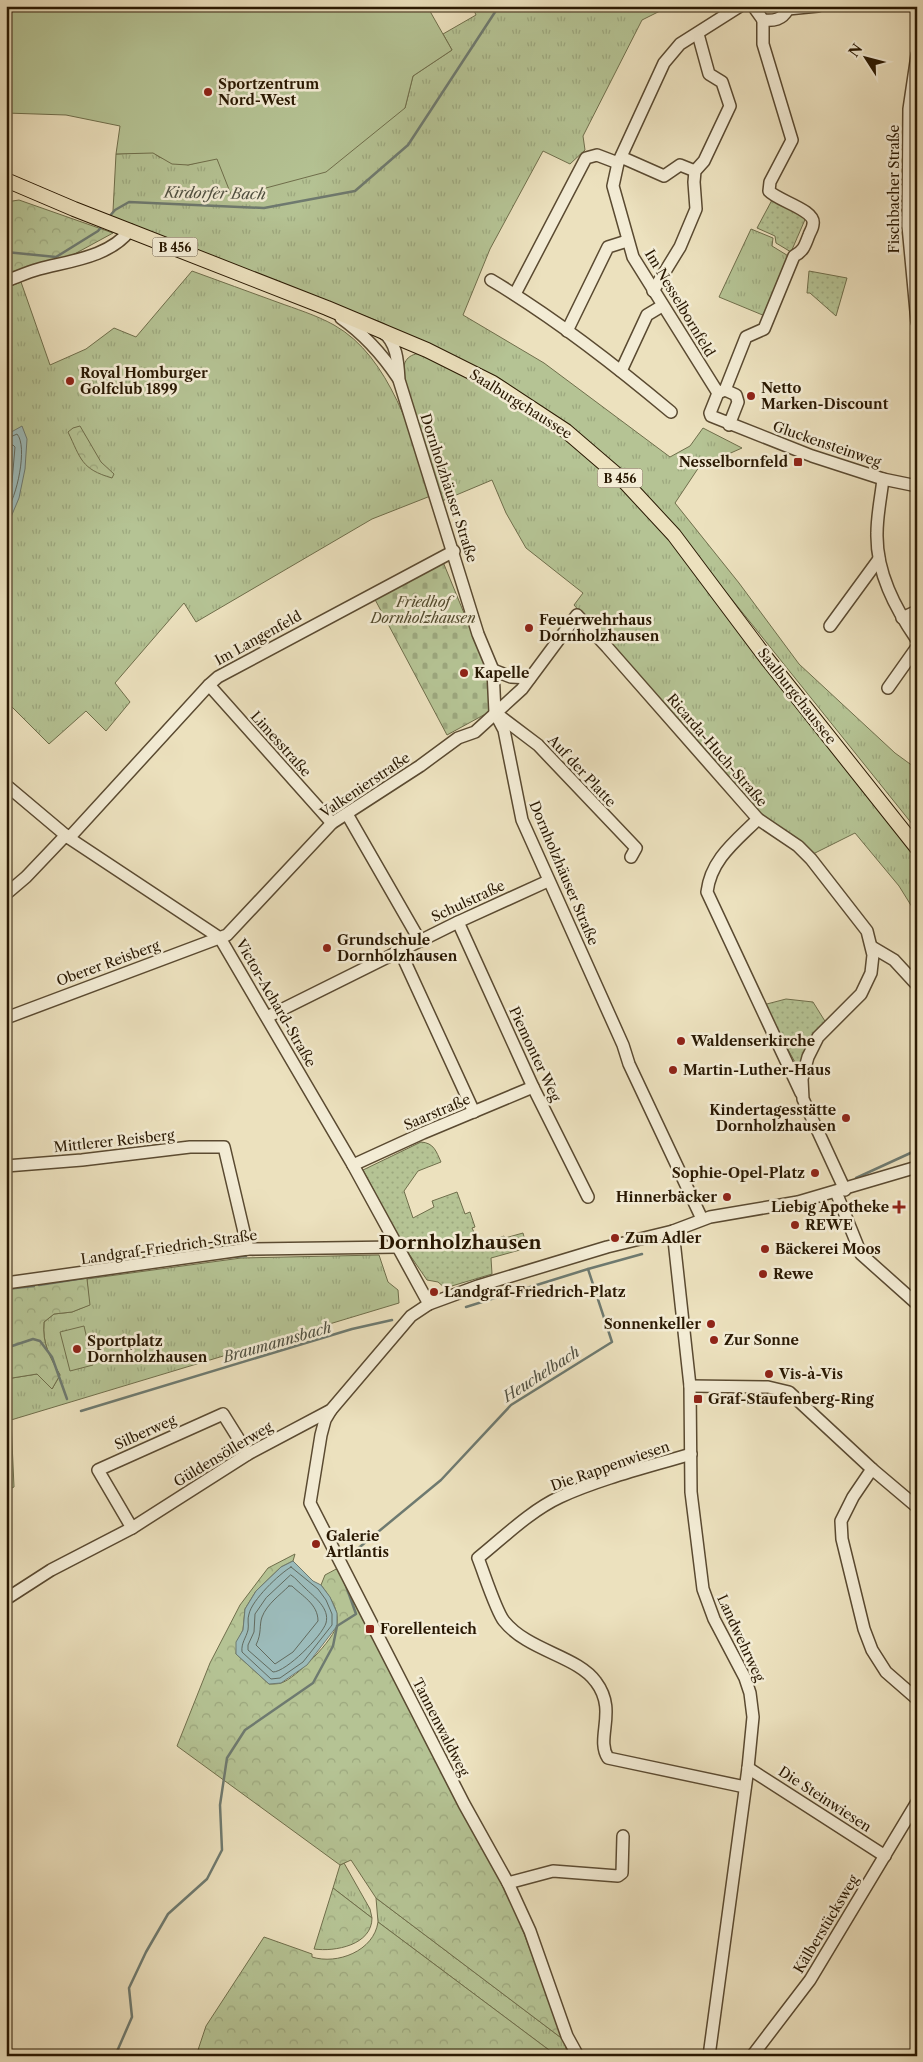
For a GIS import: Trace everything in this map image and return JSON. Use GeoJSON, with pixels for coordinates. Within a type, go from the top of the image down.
{"type":"FeatureCollection","features":[{"type":"Feature","properties":{"kind":"main road","name":"Saalburgchaussee"},"geometry":{"type":"LineString","coordinates":[[8,181],[327,308],[427,350],[493,383],[542,414],[595,454],[623,480],[674,534],[767,658],[917,848]]}},
{"type":"Feature","properties":{"kind":"main road","name":"B 456"},"geometry":{"type":"LineString","coordinates":[[900,826],[917,843]]}},
{"type":"Feature","properties":{"kind":"street","name":"Im Nesselbornfeld"},"geometry":{"type":"LineString","coordinates":[[729,424],[738,402],[736,396],[721,391],[662,306],[633,257],[613,186],[619,160],[664,63],[680,44],[740,6]]}},
{"type":"Feature","properties":{"kind":"street"},"geometry":{"type":"LineString","coordinates":[[721,391],[746,337],[764,329],[794,256],[802,252],[814,223],[808,212],[774,196],[769,191],[770,182],[792,140],[763,44],[763,20],[753,6]]}},
{"type":"Feature","properties":{"kind":"street"},"geometry":{"type":"LineString","coordinates":[[763,20],[774,21],[784,16],[787,8],[818,6]]}},
{"type":"Feature","properties":{"kind":"street"},"geometry":{"type":"LineString","coordinates":[[653,291],[680,248],[696,209],[695,171],[704,161],[730,106],[722,82],[709,74],[698,34]]}},
{"type":"Feature","properties":{"kind":"street","name":"Fischbacher Straße"},"geometry":{"type":"LineString","coordinates":[[917,55],[909,109],[908,220],[917,322]]}},
{"type":"Feature","properties":{"kind":"street"},"geometry":{"type":"LineString","coordinates":[[515,294],[586,158],[597,155],[619,160],[664,176],[680,164],[695,171]]}},
{"type":"Feature","properties":{"kind":"street"},"geometry":{"type":"LineString","coordinates":[[6,281],[37,270],[95,254],[117,243],[130,230]]}},
{"type":"Feature","properties":{"kind":"street"},"geometry":{"type":"LineString","coordinates":[[567,331],[608,247],[627,241]]}},
{"type":"Feature","properties":{"kind":"street"},"geometry":{"type":"LineString","coordinates":[[491,280],[515,294],[622,371],[671,412]]}},
{"type":"Feature","properties":{"kind":"street"},"geometry":{"type":"LineString","coordinates":[[622,371],[647,315],[662,306]]}},
{"type":"Feature","properties":{"kind":"street","name":"Dornholzhäuser Straße"},"geometry":{"type":"LineString","coordinates":[[327,308],[360,331],[373,344],[399,380]]}},
{"type":"Feature","properties":{"kind":"street","name":"Dornholzhäuser Straße"},"geometry":{"type":"LineString","coordinates":[[380,330],[391,342],[398,366],[399,380],[454,551],[478,634],[493,670],[495,713],[504,730],[522,820],[623,1045],[629,1064],[702,1219]]}},
{"type":"Feature","properties":{"kind":"street"},"geometry":{"type":"LineString","coordinates":[[398,366],[401,357],[406,351],[412,348],[427,350]]}},
{"type":"Feature","properties":{"kind":"street","name":"Gluckensteinweg"},"geometry":{"type":"LineString","coordinates":[[721,391],[710,413],[711,416],[812,456],[883,480],[917,486]]}},
{"type":"Feature","properties":{"kind":"street"},"geometry":{"type":"LineString","coordinates":[[883,480],[877,533],[879,558],[885,582],[902,618],[917,640]]}},
{"type":"Feature","properties":{"kind":"street","name":"Im Langenfeld"},"geometry":{"type":"LineString","coordinates":[[6,894],[67,837],[218,677],[454,551]]}},
{"type":"Feature","properties":{"kind":"street"},"geometry":{"type":"LineString","coordinates":[[830,626],[879,558]]}},
{"type":"Feature","properties":{"kind":"street"},"geometry":{"type":"LineString","coordinates":[[902,618],[917,611]]}},
{"type":"Feature","properties":{"kind":"street","name":"Valkenierstraße"},"geometry":{"type":"LineString","coordinates":[[220,938],[226,935],[332,823],[420,766],[458,738],[475,732],[522,689],[577,615]]}},
{"type":"Feature","properties":{"kind":"street","name":"Ricarda-Huch-Straße"},"geometry":{"type":"LineString","coordinates":[[577,615],[758,819],[784,835],[811,858],[867,931],[872,947],[871,973],[861,994],[818,1038],[808,1057],[802,1079],[804,1099],[840,1191],[861,1254],[917,1304]]}},
{"type":"Feature","properties":{"kind":"street"},"geometry":{"type":"LineString","coordinates":[[888,688],[917,647]]}},
{"type":"Feature","properties":{"kind":"street"},"geometry":{"type":"LineString","coordinates":[[493,670],[510,677],[530,678]]}},
{"type":"Feature","properties":{"kind":"street","name":"Limesstraße"},"geometry":{"type":"LineString","coordinates":[[209,685],[332,823]]}},
{"type":"Feature","properties":{"kind":"street","name":"Auf der Platte"},"geometry":{"type":"LineString","coordinates":[[495,713],[538,745],[636,848],[631,857]]}},
{"type":"Feature","properties":{"kind":"street","name":"Victor-Achard-Straße"},"geometry":{"type":"LineString","coordinates":[[6,785],[67,837],[220,938],[353,1165],[429,1304]]}},
{"type":"Feature","properties":{"kind":"street"},"geometry":{"type":"LineString","coordinates":[[347,814],[420,941]]}},
{"type":"Feature","properties":{"kind":"street"},"geometry":{"type":"LineString","coordinates":[[758,819],[724,852],[712,871],[707,892],[804,1099]]}},
{"type":"Feature","properties":{"kind":"street","name":"Schulstraße"},"geometry":{"type":"LineString","coordinates":[[267,1017],[400,950],[548,880]]}},
{"type":"Feature","properties":{"kind":"street","name":"Piemonter Weg"},"geometry":{"type":"LineString","coordinates":[[458,922],[533,1087],[588,1197]]}},
{"type":"Feature","properties":{"kind":"street","name":"Oberer Reisberg"},"geometry":{"type":"LineString","coordinates":[[6,1018],[220,938]]}},
{"type":"Feature","properties":{"kind":"street"},"geometry":{"type":"LineString","coordinates":[[872,947],[894,960],[917,986]]}},
{"type":"Feature","properties":{"kind":"street"},"geometry":{"type":"LineString","coordinates":[[400,950],[474,1112]]}},
{"type":"Feature","properties":{"kind":"street","name":"Saarstraße"},"geometry":{"type":"LineString","coordinates":[[353,1165],[533,1087]]}},
{"type":"Feature","properties":{"kind":"street","name":"Mittlerer Reisberg"},"geometry":{"type":"LineString","coordinates":[[6,1166],[82,1160],[190,1147],[224,1147],[248,1249]]}},
{"type":"Feature","properties":{"kind":"street","name":"Güldensöllerweg"},"geometry":{"type":"LineString","coordinates":[[6,1600],[51,1570],[132,1528],[248,1454],[330,1410],[411,1316],[443,1297],[607,1247],[673,1231],[710,1216],[798,1202],[917,1167]]}},
{"type":"Feature","properties":{"kind":"street","name":"Landwehrweg"},"geometry":{"type":"LineString","coordinates":[[673,1231],[690,1386],[691,1492],[705,1596],[745,1678],[750,1693],[753,1729],[709,2056]]}},
{"type":"Feature","properties":{"kind":"street","name":"Landgraf-Friedrich-Straße"},"geometry":{"type":"LineString","coordinates":[[6,1283],[248,1249],[397,1247]]}},
{"type":"Feature","properties":{"kind":"street"},"geometry":{"type":"LineString","coordinates":[[690,1386],[768,1387],[789,1392],[872,1469],[917,1507]]}},
{"type":"Feature","properties":{"kind":"street","name":"Tannenwaldweg"},"geometry":{"type":"LineString","coordinates":[[330,1410],[321,1436],[310,1503],[464,1804],[508,1883],[530,1930],[567,2036],[578,2056]]}},
{"type":"Feature","properties":{"kind":"street","name":"Silberweg"},"geometry":{"type":"LineString","coordinates":[[132,1528],[98,1470],[223,1414],[248,1454]]}},
{"type":"Feature","properties":{"kind":"street","name":"Die Rappenwiesen"},"geometry":{"type":"LineString","coordinates":[[691,1454],[625,1474],[560,1497],[537,1510],[478,1558],[503,1620],[518,1635],[581,1668],[596,1680],[604,1695],[608,1711],[604,1751],[608,1758],[745,1787]]}},
{"type":"Feature","properties":{"kind":"street"},"geometry":{"type":"LineString","coordinates":[[872,1469],[852,1497],[842,1520],[842,1539],[866,1634],[872,1650],[886,1672],[917,1700]]}},
{"type":"Feature","properties":{"kind":"street","name":"Die Steinwiesen"},"geometry":{"type":"LineString","coordinates":[[748,1768],[884,1856]]}},
{"type":"Feature","properties":{"kind":"street","name":"Kälberstücksweg"},"geometry":{"type":"LineString","coordinates":[[752,2056],[810,1980],[917,1802]]}},
{"type":"Feature","properties":{"kind":"street"},"geometry":{"type":"LineString","coordinates":[[508,1883],[553,1871],[618,1876],[622,1873],[623,1836]]}},
{"type":"Feature","properties":{"kind":"green space","name":"Sportzentrum Nord-West"},"geometry":{"type":"Polygon","coordinates":[[[6,6],[427,6],[452,50],[413,76],[405,108],[326,172],[232,197],[217,159],[188,165],[172,164],[153,153],[116,154],[120,126],[66,115],[6,113],[6,6]]]}},
{"type":"Feature","properties":{"kind":"green space"},"geometry":{"type":"Polygon","coordinates":[[[472,6],[670,6],[642,20],[583,136],[585,150],[570,164],[543,151],[490,249],[463,315],[544,363],[670,457],[690,446],[703,428],[742,448],[699,467],[675,503],[739,583],[799,664],[895,753],[917,769],[917,830],[677,531],[567,424],[383,323],[110,217],[113,211],[116,154],[153,152],[159,157],[188,165],[405,108],[413,76],[452,50],[443,34],[476,15],[472,6]]]}},
{"type":"Feature","properties":{"kind":"green space"},"geometry":{"type":"Polygon","coordinates":[[[19,200],[113,233],[36,275],[6,288],[6,202],[19,200]]]}},
{"type":"Feature","properties":{"kind":"green space"},"geometry":{"type":"Polygon","coordinates":[[[772,200],[807,215],[791,252],[776,243],[775,236],[757,228],[772,200]]]}},
{"type":"Feature","properties":{"kind":"green space"},"geometry":{"type":"Polygon","coordinates":[[[751,229],[773,238],[772,246],[790,257],[765,316],[719,297],[751,229]]]}},
{"type":"Feature","properties":{"kind":"green space"},"geometry":{"type":"Polygon","coordinates":[[[192,271],[313,315],[334,325],[354,339],[371,357],[397,401],[417,449],[433,495],[372,519],[196,622],[184,603],[115,683],[130,702],[106,731],[86,711],[49,744],[6,701],[6,288],[21,282],[50,365],[86,349],[114,328],[136,337],[192,271]]]}},
{"type":"Feature","properties":{"kind":"green space"},"geometry":{"type":"Polygon","coordinates":[[[809,271],[847,278],[836,316],[810,293],[807,293],[809,271]]]}},
{"type":"Feature","properties":{"kind":"green space"},"geometry":{"type":"Polygon","coordinates":[[[421,353],[466,375],[515,403],[562,434],[617,482],[670,539],[917,857],[917,915],[899,886],[855,833],[811,855],[760,817],[574,605],[583,593],[526,548],[506,513],[492,480],[442,501],[403,378],[404,364],[408,358],[421,353]]]}},
{"type":"Feature","properties":{"kind":"green space"},"geometry":{"type":"Polygon","coordinates":[[[80,426],[101,462],[114,474],[112,478],[88,467],[79,456],[68,432],[80,426]]]}},
{"type":"Feature","properties":{"kind":"green space","name":"Friedhof Dornholzhausen"},"geometry":{"type":"Polygon","coordinates":[[[441,557],[489,674],[491,711],[447,735],[371,592],[441,557]]]}},
{"type":"Feature","properties":{"kind":"green space"},"geometry":{"type":"Polygon","coordinates":[[[786,999],[813,1002],[828,1026],[800,1071],[763,1005],[786,999]]]}},
{"type":"Feature","properties":{"kind":"green space"},"geometry":{"type":"Polygon","coordinates":[[[421,1142],[432,1146],[441,1162],[418,1171],[404,1191],[413,1218],[434,1207],[432,1201],[457,1192],[465,1214],[470,1212],[475,1227],[472,1228],[480,1245],[504,1236],[505,1238],[523,1233],[527,1248],[491,1258],[492,1274],[445,1288],[438,1282],[427,1280],[403,1245],[363,1170],[421,1142]]]}},
{"type":"Feature","properties":{"kind":"green space"},"geometry":{"type":"Polygon","coordinates":[[[379,1255],[388,1282],[398,1290],[399,1303],[11,1420],[14,1487],[6,1491],[6,1379],[37,1374],[52,1389],[60,1375],[46,1344],[44,1322],[54,1314],[72,1312],[89,1305],[87,1279],[241,1258],[379,1255]]]}},
{"type":"Feature","properties":{"kind":"green space"},"geometry":{"type":"Polygon","coordinates":[[[78,1268],[87,1279],[90,1305],[72,1312],[54,1314],[44,1322],[46,1344],[60,1375],[52,1389],[37,1374],[6,1379],[6,1277],[78,1268]]]}},
{"type":"Feature","properties":{"kind":"green space","name":"Sportplatz Dornholzhausen"},"geometry":{"type":"Polygon","coordinates":[[[84,1326],[93,1365],[70,1371],[60,1332],[84,1326]]]}},
{"type":"Feature","properties":{"kind":"green space"},"geometry":{"type":"Polygon","coordinates":[[[295,1554],[293,1561],[281,1567],[256,1591],[245,1609],[243,1630],[237,1642],[236,1654],[269,1684],[281,1683],[304,1667],[314,1658],[335,1631],[337,1613],[331,1599],[321,1585],[325,1575],[340,1567],[508,1891],[564,2040],[376,1898],[351,1860],[340,1865],[177,1746],[210,1663],[240,1605],[268,1568],[295,1554]]]}},
{"type":"Feature","properties":{"kind":"green space"},"geometry":{"type":"Polygon","coordinates":[[[344,1863],[370,1909],[372,1918],[333,1888],[340,1865],[344,1863]]]}},
{"type":"Feature","properties":{"kind":"green space"},"geometry":{"type":"Polygon","coordinates":[[[333,1888],[372,1918],[370,1927],[366,1935],[351,1945],[342,1948],[314,1949],[333,1888]]]}},
{"type":"Feature","properties":{"kind":"green space"},"geometry":{"type":"Polygon","coordinates":[[[376,1898],[564,2040],[568,2056],[557,2056],[378,1922],[376,1898]]]}},
{"type":"Feature","properties":{"kind":"green space"},"geometry":{"type":"Polygon","coordinates":[[[378,1922],[557,2056],[196,2056],[206,2026],[264,1937],[312,1954],[312,1957],[332,1959],[343,1957],[362,1948],[370,1941],[378,1922]]]}},
{"type":"Feature","properties":{"kind":"water"},"geometry":{"type":"Polygon","coordinates":[[[22,426],[27,439],[25,469],[19,498],[11,517],[6,515],[6,435],[22,426]]]}},
{"type":"Feature","properties":{"kind":"water"},"geometry":{"type":"Polygon","coordinates":[[[293,1561],[313,1581],[321,1585],[330,1597],[337,1613],[337,1626],[307,1665],[281,1683],[269,1684],[236,1654],[236,1642],[243,1630],[245,1609],[256,1591],[281,1567],[293,1561]]]}},
{"type":"Feature","properties":{"kind":"waterway","name":"Kirdorfer Bach"},"geometry":{"type":"LineString","coordinates":[[108,218],[115,210],[129,202],[264,208],[355,191],[408,145],[499,6]]}},
{"type":"Feature","properties":{"kind":"waterway","name":"Kirdorfer Bach"},"geometry":{"type":"LineString","coordinates":[[6,252],[56,257],[98,231],[103,225]]}},
{"type":"Feature","properties":{"kind":"waterway","name":"Heuchelbach"},"geometry":{"type":"LineString","coordinates":[[856,1178],[917,1150]]}},
{"type":"Feature","properties":{"kind":"waterway"},"geometry":{"type":"LineString","coordinates":[[252,1255],[265,1254]]}},
{"type":"Feature","properties":{"kind":"waterway","name":"Heuchelbach"},"geometry":{"type":"LineString","coordinates":[[344,1560],[441,1480],[511,1405],[612,1342],[588,1269],[642,1254]]}},
{"type":"Feature","properties":{"kind":"waterway"},"geometry":{"type":"LineString","coordinates":[[221,1258],[246,1256]]}},
{"type":"Feature","properties":{"kind":"waterway","name":"Braumannsbach"},"geometry":{"type":"LineString","coordinates":[[466,1307],[588,1269]]}},
{"type":"Feature","properties":{"kind":"waterway"},"geometry":{"type":"LineString","coordinates":[[39,1285],[129,1271]]}},
{"type":"Feature","properties":{"kind":"waterway"},"geometry":{"type":"LineString","coordinates":[[6,1289],[34,1286]]}},
{"type":"Feature","properties":{"kind":"waterway","name":"Braumannsbach"},"geometry":{"type":"LineString","coordinates":[[81,1411],[352,1329],[392,1320]]}},
{"type":"Feature","properties":{"kind":"waterway","name":"Braumannsbach"},"geometry":{"type":"LineString","coordinates":[[6,1348],[33,1339],[40,1341],[52,1357],[67,1399]]}},
{"type":"Feature","properties":{"kind":"waterway","name":"Heuchelbach"},"geometry":{"type":"LineString","coordinates":[[115,2056],[132,2017],[129,1988],[146,1952],[168,1914],[207,1879],[222,1850],[220,1805],[227,1758],[245,1730],[313,1683],[333,1646],[337,1626],[356,1614],[345,1583]]}},
{"type":"Feature","properties":{"kind":"place","name":"Sportzentrum Nord-West"},"geometry":{"type":"Point","coordinates":[208,92]}},
{"type":"Feature","properties":{"kind":"place","name":"Royal Homburger Golfclub 1899"},"geometry":{"type":"Point","coordinates":[70,381]}},
{"type":"Feature","properties":{"kind":"place","name":"Netto Marken-Discount"},"geometry":{"type":"Point","coordinates":[751,396]}},
{"type":"Feature","properties":{"kind":"place","name":"Nesselbornfeld"},"geometry":{"type":"Point","coordinates":[798,462]}},
{"type":"Feature","properties":{"kind":"place","name":"Feuerwehrhaus Dornholzhausen"},"geometry":{"type":"Point","coordinates":[529,628]}},
{"type":"Feature","properties":{"kind":"place","name":"Kapelle"},"geometry":{"type":"Point","coordinates":[464,673]}},
{"type":"Feature","properties":{"kind":"place","name":"Grundschule Dornholzhausen"},"geometry":{"type":"Point","coordinates":[327,948]}},
{"type":"Feature","properties":{"kind":"place","name":"Waldenserkirche"},"geometry":{"type":"Point","coordinates":[681,1041]}},
{"type":"Feature","properties":{"kind":"place","name":"Martin-Luther-Haus"},"geometry":{"type":"Point","coordinates":[673,1070]}},
{"type":"Feature","properties":{"kind":"place","name":"Kindertagesstätte Dornholzhausen"},"geometry":{"type":"Point","coordinates":[846,1118]}},
{"type":"Feature","properties":{"kind":"place","name":"Sophie-Opel-Platz"},"geometry":{"type":"Point","coordinates":[815,1173]}},
{"type":"Feature","properties":{"kind":"place","name":"Hinnerbäcker"},"geometry":{"type":"Point","coordinates":[727,1197]}},
{"type":"Feature","properties":{"kind":"place","name":"Liebig Apotheke"},"geometry":{"type":"Point","coordinates":[899,1207]}},
{"type":"Feature","properties":{"kind":"place","name":"REWE"},"geometry":{"type":"Point","coordinates":[795,1225]}},
{"type":"Feature","properties":{"kind":"place","name":"Zum Adler"},"geometry":{"type":"Point","coordinates":[615,1238]}},
{"type":"Feature","properties":{"kind":"place","name":"Bäckerei Moos"},"geometry":{"type":"Point","coordinates":[765,1249]}},
{"type":"Feature","properties":{"kind":"place","name":"Rewe"},"geometry":{"type":"Point","coordinates":[763,1274]}},
{"type":"Feature","properties":{"kind":"place","name":"Landgraf-Friedrich-Platz"},"geometry":{"type":"Point","coordinates":[434,1292]}},
{"type":"Feature","properties":{"kind":"place","name":"Sonnenkeller"},"geometry":{"type":"Point","coordinates":[711,1324]}},
{"type":"Feature","properties":{"kind":"place","name":"Zur Sonne"},"geometry":{"type":"Point","coordinates":[714,1340]}},
{"type":"Feature","properties":{"kind":"place","name":"Sportplatz Dornholzhausen"},"geometry":{"type":"Point","coordinates":[77,1349]}},
{"type":"Feature","properties":{"kind":"place","name":"Vis-à-Vis"},"geometry":{"type":"Point","coordinates":[769,1374]}},
{"type":"Feature","properties":{"kind":"place","name":"Graf-Staufenberg-Ring"},"geometry":{"type":"Point","coordinates":[698,1399]}},
{"type":"Feature","properties":{"kind":"place","name":"Galerie Artlantis"},"geometry":{"type":"Point","coordinates":[316,1544]}},
{"type":"Feature","properties":{"kind":"place","name":"Forellenteich"},"geometry":{"type":"Point","coordinates":[370,1629]}},
{"type":"Feature","properties":{"kind":"district","name":"Dornholzhausen"},"geometry":{"type":"Point","coordinates":[460,1242]}}]}
